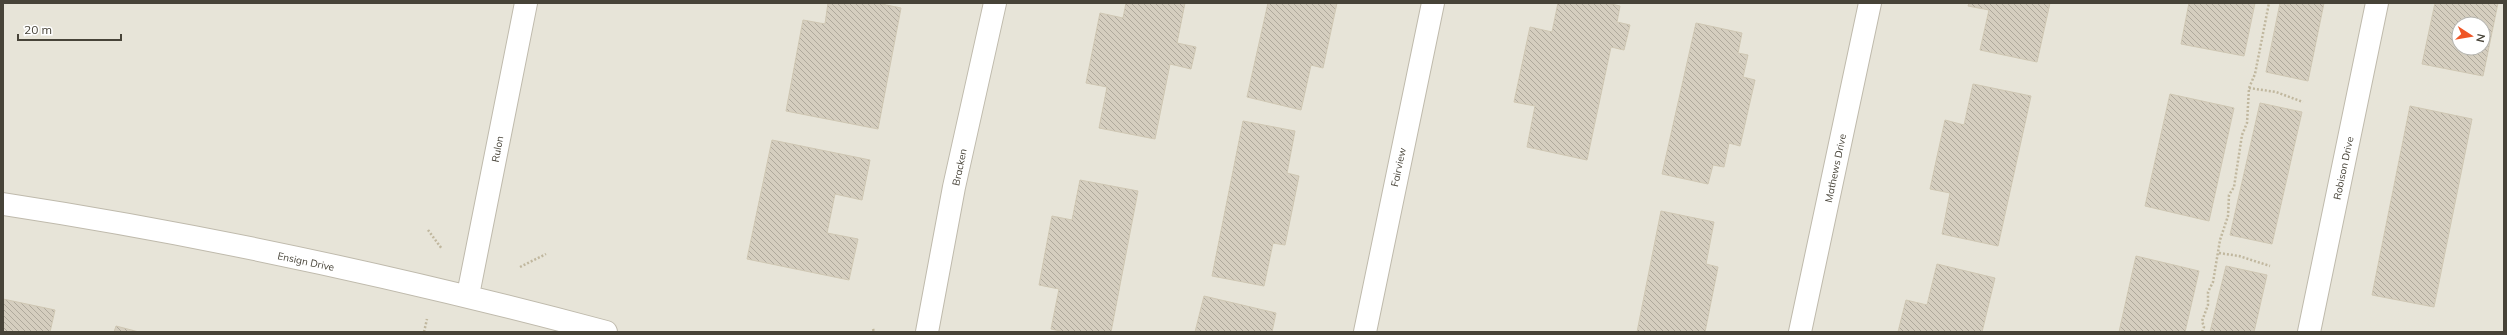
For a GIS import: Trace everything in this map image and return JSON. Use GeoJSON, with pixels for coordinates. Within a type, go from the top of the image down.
{"type":"FeatureCollection","features":[{"type":"Feature","properties":{"kind":"street","name":"Rulon"},"geometry":{"type":"LineString","coordinates":[[468,295],[526,3]]}},
{"type":"Feature","properties":{"kind":"street","name":"Bracken"},"geometry":{"type":"LineString","coordinates":[[927,332],[954,187],[995,3]]}},
{"type":"Feature","properties":{"kind":"street","name":"Fairview"},"geometry":{"type":"LineString","coordinates":[[1364,332],[1432,3]]}},
{"type":"Feature","properties":{"kind":"street","name":"Mathews Drive"},"geometry":{"type":"LineString","coordinates":[[1800,332],[1870,3]]}},
{"type":"Feature","properties":{"kind":"street","name":"Robison Drive"},"geometry":{"type":"LineString","coordinates":[[2309,332],[2377,3]]}},
{"type":"Feature","properties":{"kind":"street","name":"Ensign Drive"},"geometry":{"type":"LineString","coordinates":[[3,204],[128,223],[468,295],[606,332]]}},
{"type":"Feature","properties":{"kind":"path"},"geometry":{"type":"LineString","coordinates":[[2202,332],[2204,327],[2202,321],[2208,305],[2208,292],[2213,282],[2220,240],[2228,216],[2229,195],[2234,187],[2242,135],[2247,123],[2249,88],[2255,74],[2269,3]]}},
{"type":"Feature","properties":{"kind":"path"},"geometry":{"type":"LineString","coordinates":[[2249,88],[2276,92],[2303,102]]}},
{"type":"Feature","properties":{"kind":"path"},"geometry":{"type":"LineString","coordinates":[[428,230],[442,249]]}},
{"type":"Feature","properties":{"kind":"path"},"geometry":{"type":"LineString","coordinates":[[2219,253],[2239,256],[2270,266]]}},
{"type":"Feature","properties":{"kind":"path"},"geometry":{"type":"LineString","coordinates":[[520,267],[546,254]]}},
{"type":"Feature","properties":{"kind":"path"},"geometry":{"type":"LineString","coordinates":[[424,332],[427,319]]}},
{"type":"Feature","properties":{"kind":"shaded area"},"geometry":{"type":"Polygon","coordinates":[[[3,3],[2504,3],[2504,332],[3,332],[3,3]]]}},
{"type":"Feature","properties":{"kind":"building"},"geometry":{"type":"Polygon","coordinates":[[[828,3],[877,3],[901,8],[878,129],[786,111],[803,20],[825,24],[828,3]]]}},
{"type":"Feature","properties":{"kind":"building"},"geometry":{"type":"Polygon","coordinates":[[[1126,3],[1185,3],[1177,43],[1196,47],[1191,69],[1170,64],[1155,139],[1099,128],[1107,87],[1086,83],[1100,13],[1123,18],[1126,3]]]}},
{"type":"Feature","properties":{"kind":"building"},"geometry":{"type":"Polygon","coordinates":[[[1268,3],[1337,3],[1323,68],[1311,65],[1301,110],[1247,97],[1268,3]]]}},
{"type":"Feature","properties":{"kind":"building"},"geometry":{"type":"Polygon","coordinates":[[[1558,3],[1607,3],[1620,6],[1617,22],[1630,25],[1624,50],[1611,47],[1587,160],[1527,147],[1535,106],[1514,102],[1530,27],[1552,32],[1558,3]]]}},
{"type":"Feature","properties":{"kind":"building"},"geometry":{"type":"Polygon","coordinates":[[[1969,3],[2050,3],[2037,62],[1980,50],[1989,10],[1968,6],[1969,3]]]}},
{"type":"Feature","properties":{"kind":"building"},"geometry":{"type":"Polygon","coordinates":[[[2189,3],[2255,3],[2244,56],[2181,44],[2189,3]]]}},
{"type":"Feature","properties":{"kind":"building"},"geometry":{"type":"Polygon","coordinates":[[[2280,3],[2324,3],[2308,81],[2266,72],[2280,3]]]}},
{"type":"Feature","properties":{"kind":"building"},"geometry":{"type":"Polygon","coordinates":[[[2435,3],[2498,3],[2491,37],[2491,16],[2451,16],[2451,56],[2487,56],[2483,76],[2422,64],[2435,3]]]}},
{"type":"Feature","properties":{"kind":"building"},"geometry":{"type":"Polygon","coordinates":[[[1696,23],[1742,33],[1738,53],[1748,55],[1743,77],[1755,80],[1740,146],[1729,143],[1724,167],[1713,165],[1708,184],[1662,174],[1696,23]]]}},
{"type":"Feature","properties":{"kind":"building"},"geometry":{"type":"Polygon","coordinates":[[[1973,84],[2031,96],[1998,246],[1942,234],[1950,193],[1930,189],[1945,120],[1964,125],[1973,84]]]}},
{"type":"Feature","properties":{"kind":"building"},"geometry":{"type":"Polygon","coordinates":[[[2170,94],[2234,108],[2209,221],[2145,206],[2170,94]]]}},
{"type":"Feature","properties":{"kind":"building"},"geometry":{"type":"Polygon","coordinates":[[[2260,103],[2302,112],[2272,244],[2230,235],[2260,103]]]}},
{"type":"Feature","properties":{"kind":"building"},"geometry":{"type":"Polygon","coordinates":[[[2410,106],[2472,119],[2434,307],[2372,295],[2410,106]]]}},
{"type":"Feature","properties":{"kind":"building"},"geometry":{"type":"Polygon","coordinates":[[[1243,121],[1295,131],[1287,173],[1299,176],[1285,245],[1273,243],[1264,286],[1212,276],[1243,121]]]}},
{"type":"Feature","properties":{"kind":"building"},"geometry":{"type":"Polygon","coordinates":[[[772,140],[870,160],[862,200],[835,194],[827,233],[858,239],[849,280],[747,259],[772,140]]]}},
{"type":"Feature","properties":{"kind":"building"},"geometry":{"type":"Polygon","coordinates":[[[1080,180],[1138,191],[1111,332],[1065,332],[1051,329],[1059,289],[1039,285],[1052,216],[1072,220],[1080,180]]]}},
{"type":"Feature","properties":{"kind":"building"},"geometry":{"type":"Polygon","coordinates":[[[1661,211],[1714,222],[1706,264],[1718,267],[1705,332],[1637,332],[1661,211]]]}},
{"type":"Feature","properties":{"kind":"building"},"geometry":{"type":"Polygon","coordinates":[[[2136,256],[2199,271],[2185,332],[2119,332],[2136,256]]]}},
{"type":"Feature","properties":{"kind":"building"},"geometry":{"type":"Polygon","coordinates":[[[1937,264],[1995,278],[1982,332],[1898,332],[1906,300],[1927,305],[1937,264]]]}},
{"type":"Feature","properties":{"kind":"building"},"geometry":{"type":"Polygon","coordinates":[[[2226,266],[2267,275],[2254,332],[2210,332],[2226,266]]]}},
{"type":"Feature","properties":{"kind":"building"},"geometry":{"type":"Polygon","coordinates":[[[1204,296],[1276,313],[1272,332],[1195,332],[1204,296]]]}},
{"type":"Feature","properties":{"kind":"building"},"geometry":{"type":"Polygon","coordinates":[[[3,299],[55,310],[50,332],[3,332],[3,299]]]}},
{"type":"Feature","properties":{"kind":"building"},"geometry":{"type":"Polygon","coordinates":[[[116,326],[139,332],[114,332],[116,326]]]}}]}
